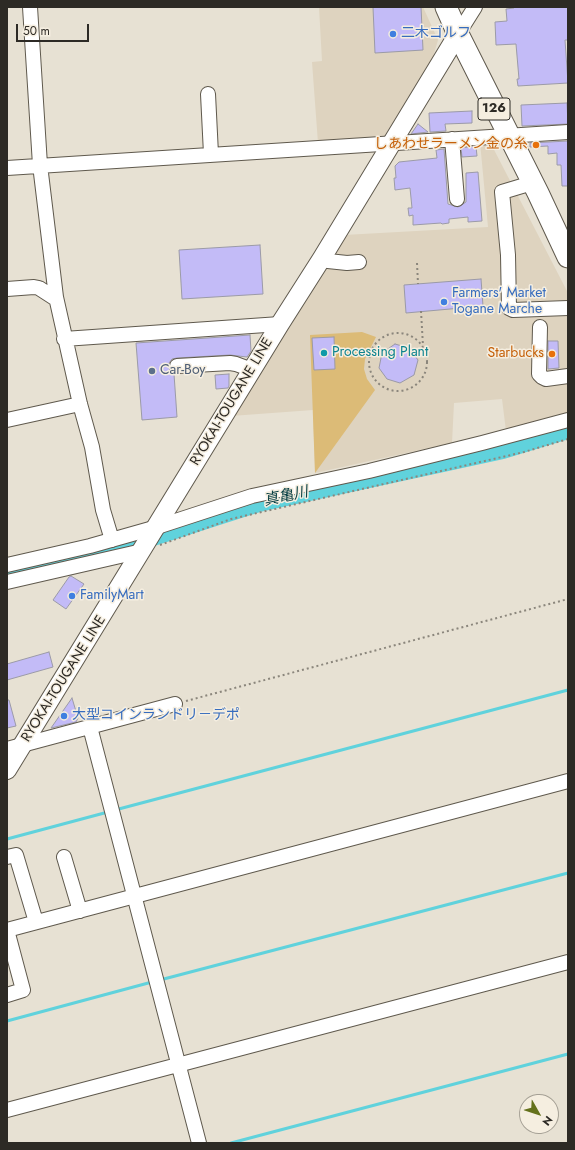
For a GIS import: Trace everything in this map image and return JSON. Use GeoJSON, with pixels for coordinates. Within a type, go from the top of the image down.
{"type":"FeatureCollection","features":[{"type":"Feature","properties":{"kind":"highway","name":"126"},"geometry":{"type":"LineString","coordinates":[[441,7],[458,34]]}},
{"type":"Feature","properties":{"kind":"highway","name":"126"},"geometry":{"type":"LineString","coordinates":[[446,7],[568,257]]}},
{"type":"Feature","properties":{"kind":"main road","name":"RYOKAI-TOUGANE LINE"},"geometry":{"type":"LineString","coordinates":[[7,770],[15,747],[157,527],[458,34]]}},
{"type":"Feature","properties":{"kind":"street"},"geometry":{"type":"LineString","coordinates":[[30,7],[40,165],[56,299],[64,339],[92,447],[103,510],[112,540]]}},
{"type":"Feature","properties":{"kind":"street"},"geometry":{"type":"LineString","coordinates":[[458,34],[474,7]]}},
{"type":"Feature","properties":{"kind":"street"},"geometry":{"type":"LineString","coordinates":[[208,94],[211,154]]}},
{"type":"Feature","properties":{"kind":"street"},"geometry":{"type":"LineString","coordinates":[[7,168],[392,142],[568,132]]}},
{"type":"Feature","properties":{"kind":"street"},"geometry":{"type":"LineString","coordinates":[[452,139],[457,199]]}},
{"type":"Feature","properties":{"kind":"street"},"geometry":{"type":"LineString","coordinates":[[532,183],[502,192],[508,255],[509,308],[513,310],[568,308]]}},
{"type":"Feature","properties":{"kind":"street"},"geometry":{"type":"LineString","coordinates":[[322,258],[328,261],[347,263],[359,262]]}},
{"type":"Feature","properties":{"kind":"street"},"geometry":{"type":"LineString","coordinates":[[7,289],[39,288],[56,299]]}},
{"type":"Feature","properties":{"kind":"street"},"geometry":{"type":"LineString","coordinates":[[64,339],[280,324]]}},
{"type":"Feature","properties":{"kind":"street"},"geometry":{"type":"LineString","coordinates":[[540,327],[540,374],[542,377],[546,378],[568,376]]}},
{"type":"Feature","properties":{"kind":"street"},"geometry":{"type":"LineString","coordinates":[[178,366],[230,363],[252,370]]}},
{"type":"Feature","properties":{"kind":"street"},"geometry":{"type":"LineString","coordinates":[[7,420],[80,404]]}},
{"type":"Feature","properties":{"kind":"street"},"geometry":{"type":"LineString","coordinates":[[7,565],[112,540],[252,496],[369,471],[482,444],[568,420]]}},
{"type":"Feature","properties":{"kind":"street"},"geometry":{"type":"LineString","coordinates":[[7,582],[142,551]]}},
{"type":"Feature","properties":{"kind":"street"},"geometry":{"type":"LineString","coordinates":[[15,747],[175,704]]}},
{"type":"Feature","properties":{"kind":"street"},"geometry":{"type":"LineString","coordinates":[[90,727],[200,1143]]}},
{"type":"Feature","properties":{"kind":"street"},"geometry":{"type":"LineString","coordinates":[[7,995],[23,990],[7,930],[568,781]]}},
{"type":"Feature","properties":{"kind":"street"},"geometry":{"type":"LineString","coordinates":[[7,857],[16,855],[36,922]]}},
{"type":"Feature","properties":{"kind":"street"},"geometry":{"type":"LineString","coordinates":[[64,857],[80,911]]}},
{"type":"Feature","properties":{"kind":"street"},"geometry":{"type":"LineString","coordinates":[[7,1110],[568,962]]}},
{"type":"Feature","properties":{"kind":"path"},"geometry":{"type":"LineString","coordinates":[[417,263],[418,284]]}},
{"type":"Feature","properties":{"kind":"path"},"geometry":{"type":"LineString","coordinates":[[421,311],[423,347],[427,357],[427,366],[424,375],[411,388],[402,391],[393,391],[377,383],[369,366],[369,356],[373,347],[380,339],[388,334],[398,333],[408,335],[417,340],[423,347]]}},
{"type":"Feature","properties":{"kind":"path"},"geometry":{"type":"LineString","coordinates":[[142,551],[231,519],[524,452],[568,439]]}},
{"type":"Feature","properties":{"kind":"path"},"geometry":{"type":"LineString","coordinates":[[175,704],[568,599]]}},
{"type":"Feature","properties":{"kind":"shaded area"},"geometry":{"type":"Polygon","coordinates":[[[319,7],[423,7],[438,40],[433,57],[382,141],[318,143],[312,62],[322,61],[319,7]]]}},
{"type":"Feature","properties":{"kind":"shaded area"},"geometry":{"type":"Polygon","coordinates":[[[489,140],[568,293],[568,412],[506,431],[502,399],[454,403],[452,443],[315,473],[313,410],[231,416],[344,235],[488,227],[480,142],[489,140]]]}},
{"type":"Feature","properties":{"kind":"shaded area"},"geometry":{"type":"Polygon","coordinates":[[[362,332],[376,337],[365,359],[364,369],[367,379],[375,390],[315,473],[310,335],[362,332]]]}},
{"type":"Feature","properties":{"kind":"building"},"geometry":{"type":"Polygon","coordinates":[[[373,7],[421,7],[423,50],[375,53],[373,7]]]}},
{"type":"Feature","properties":{"kind":"building"},"geometry":{"type":"Polygon","coordinates":[[[514,7],[568,7],[568,40],[565,40],[568,83],[518,86],[517,79],[519,79],[516,44],[496,45],[495,22],[507,21],[506,9],[514,7]]]}},
{"type":"Feature","properties":{"kind":"building"},"geometry":{"type":"Polygon","coordinates":[[[567,103],[568,124],[522,126],[521,105],[567,103]]]}},
{"type":"Feature","properties":{"kind":"building"},"geometry":{"type":"Polygon","coordinates":[[[472,111],[472,123],[445,124],[446,131],[430,132],[429,113],[472,111]]]}},
{"type":"Feature","properties":{"kind":"building"},"geometry":{"type":"Polygon","coordinates":[[[418,124],[428,132],[411,134],[418,124]]]}},
{"type":"Feature","properties":{"kind":"building"},"geometry":{"type":"Polygon","coordinates":[[[568,141],[568,186],[562,186],[561,165],[557,165],[557,153],[548,154],[548,146],[530,147],[530,143],[568,141]]]}},
{"type":"Feature","properties":{"kind":"building"},"geometry":{"type":"Polygon","coordinates":[[[476,146],[477,156],[462,157],[461,148],[476,146]]]}},
{"type":"Feature","properties":{"kind":"building"},"geometry":{"type":"Polygon","coordinates":[[[444,149],[448,204],[458,207],[466,202],[466,173],[478,172],[482,221],[468,222],[468,217],[449,219],[449,223],[413,225],[413,215],[409,216],[408,208],[412,208],[410,188],[395,190],[395,166],[399,162],[437,158],[436,150],[444,149]]]}},
{"type":"Feature","properties":{"kind":"building"},"geometry":{"type":"Polygon","coordinates":[[[260,245],[263,294],[182,299],[179,250],[260,245]]]}},
{"type":"Feature","properties":{"kind":"building"},"geometry":{"type":"Polygon","coordinates":[[[481,279],[483,306],[406,313],[404,285],[481,279]]]}},
{"type":"Feature","properties":{"kind":"building"},"geometry":{"type":"Polygon","coordinates":[[[250,335],[251,351],[247,357],[230,355],[172,359],[169,363],[169,367],[170,371],[174,374],[177,417],[142,420],[136,343],[250,335]]]}},
{"type":"Feature","properties":{"kind":"building","name":"Processing Plant"},"geometry":{"type":"Polygon","coordinates":[[[334,337],[335,369],[314,370],[312,338],[334,337]]]}},
{"type":"Feature","properties":{"kind":"building"},"geometry":{"type":"Polygon","coordinates":[[[548,341],[558,341],[559,368],[548,369],[548,341]]]}},
{"type":"Feature","properties":{"kind":"building"},"geometry":{"type":"Polygon","coordinates":[[[395,344],[409,348],[418,360],[414,375],[400,383],[387,379],[379,368],[382,353],[395,344]]]}},
{"type":"Feature","properties":{"kind":"building"},"geometry":{"type":"Polygon","coordinates":[[[229,374],[228,388],[216,389],[215,375],[229,374]]]}},
{"type":"Feature","properties":{"kind":"building"},"geometry":{"type":"Polygon","coordinates":[[[71,576],[84,584],[66,609],[53,600],[71,576]]]}},
{"type":"Feature","properties":{"kind":"building"},"geometry":{"type":"Polygon","coordinates":[[[49,652],[53,667],[7,680],[7,664],[49,652]]]}},
{"type":"Feature","properties":{"kind":"building"},"geometry":{"type":"Polygon","coordinates":[[[72,698],[78,718],[76,722],[51,728],[72,698]]]}},
{"type":"Feature","properties":{"kind":"building"},"geometry":{"type":"Polygon","coordinates":[[[7,700],[9,700],[16,726],[7,728],[7,700]]]}},
{"type":"Feature","properties":{"kind":"waterway","name":"真亀川"},"geometry":{"type":"LineString","coordinates":[[7,574],[119,548],[259,503],[503,450],[568,430]]}},
{"type":"Feature","properties":{"kind":"waterway"},"geometry":{"type":"LineString","coordinates":[[115,810],[568,690]]}},
{"type":"Feature","properties":{"kind":"waterway"},"geometry":{"type":"LineString","coordinates":[[7,839],[108,812]]}},
{"type":"Feature","properties":{"kind":"waterway"},"geometry":{"type":"LineString","coordinates":[[160,980],[568,873]]}},
{"type":"Feature","properties":{"kind":"waterway"},"geometry":{"type":"LineString","coordinates":[[7,1021],[152,982]]}},
{"type":"Feature","properties":{"kind":"waterway"},"geometry":{"type":"LineString","coordinates":[[231,1143],[568,1054]]}},
{"type":"Feature","properties":{"kind":"place","name":"二木ゴルフ"},"geometry":{"type":"Point","coordinates":[393,34]}},
{"type":"Feature","properties":{"kind":"place","name":"しあわせラーメン金の糸"},"geometry":{"type":"Point","coordinates":[536,145]}},
{"type":"Feature","properties":{"kind":"place","name":"Farmers' Market Togane Marche"},"geometry":{"type":"Point","coordinates":[444,302]}},
{"type":"Feature","properties":{"kind":"place","name":"Processing Plant"},"geometry":{"type":"Point","coordinates":[324,353]}},
{"type":"Feature","properties":{"kind":"place","name":"Starbucks"},"geometry":{"type":"Point","coordinates":[552,354]}},
{"type":"Feature","properties":{"kind":"place","name":"Car-Boy"},"geometry":{"type":"Point","coordinates":[152,371]}},
{"type":"Feature","properties":{"kind":"place","name":"FamilyMart"},"geometry":{"type":"Point","coordinates":[72,596]}},
{"type":"Feature","properties":{"kind":"place","name":"大型コインランドリ－デポ"},"geometry":{"type":"Point","coordinates":[64,716]}}]}
